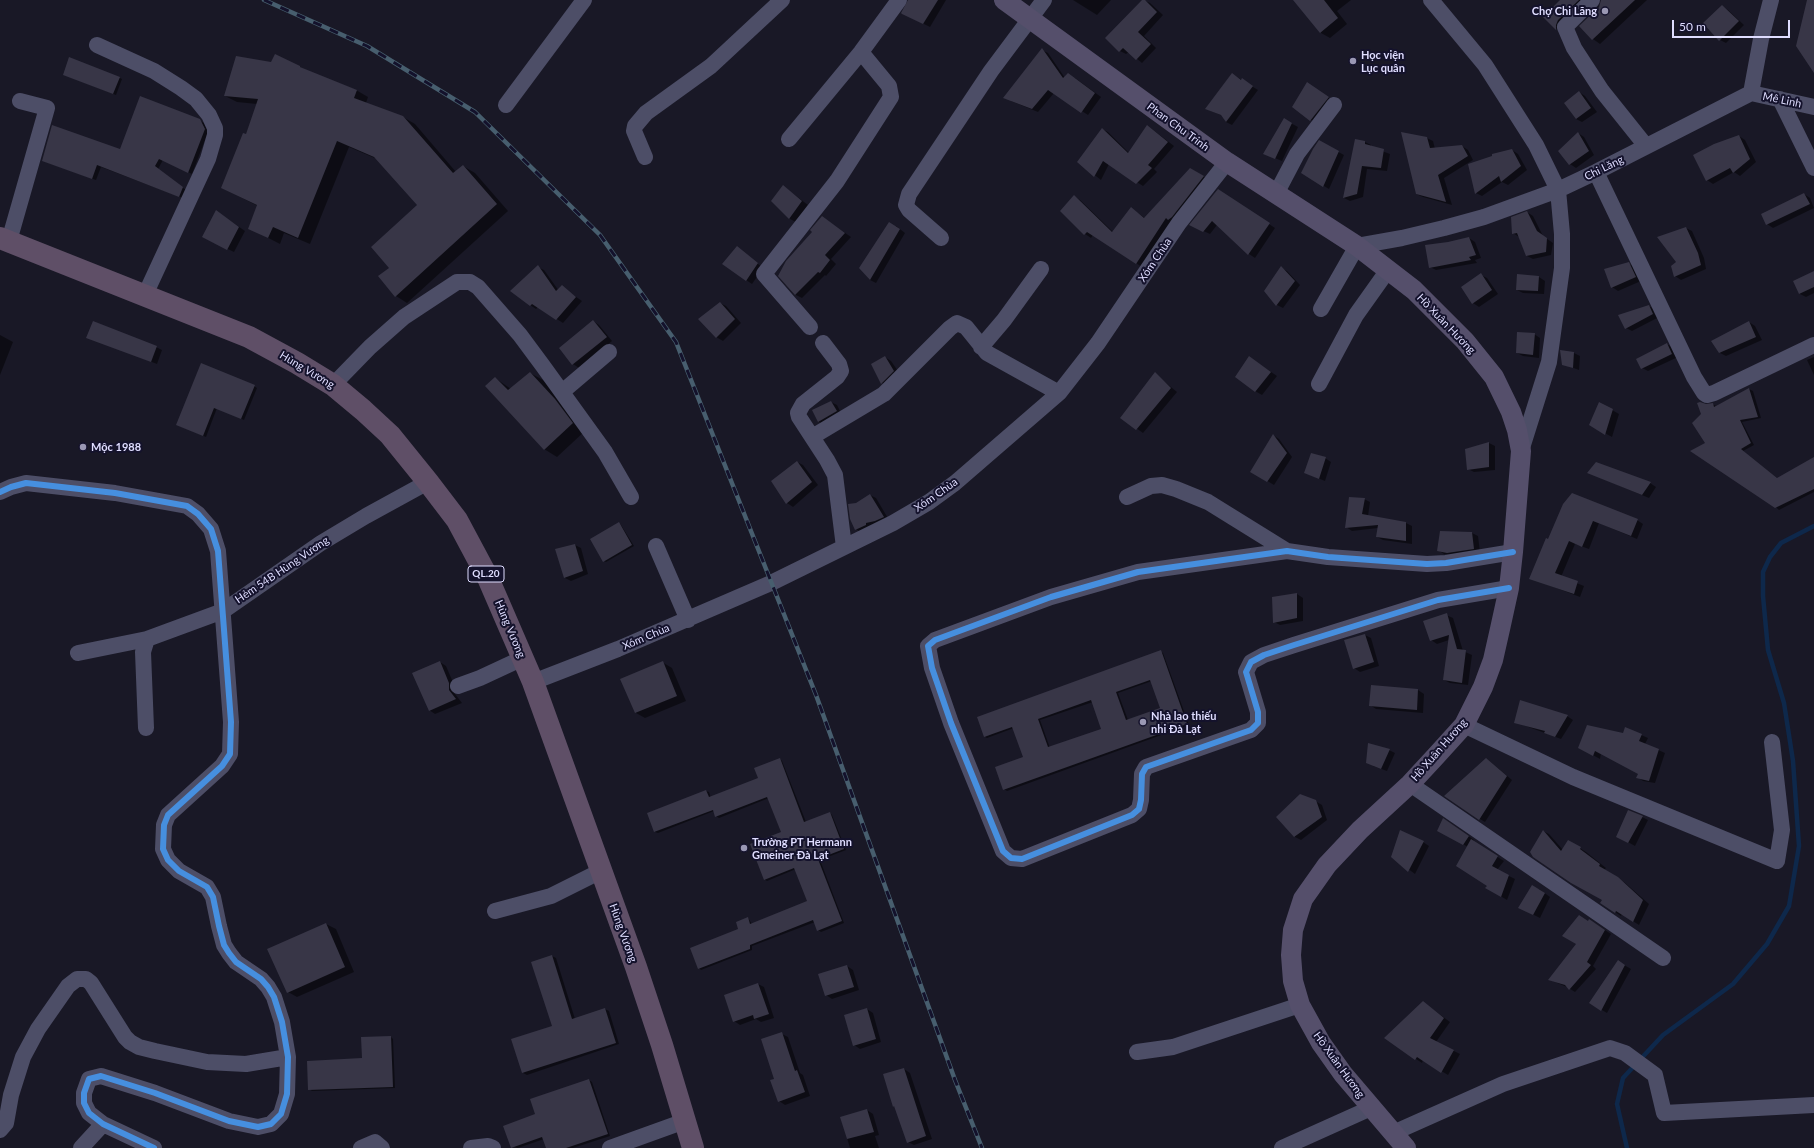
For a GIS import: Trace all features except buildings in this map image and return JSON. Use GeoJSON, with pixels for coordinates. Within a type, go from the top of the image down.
{"type":"FeatureCollection","features":[{"type":"Feature","properties":{"kind":"highway","name":"Hùng Vương"},"geometry":{"type":"LineString","coordinates":[[4,240],[249,337],[297,363],[333,385],[364,410],[390,435],[457,520],[488,578],[533,682],[662,1045],[693,1148]]}},
{"type":"Feature","properties":{"kind":"main road","name":"Phan Chu Trinh"},"geometry":{"type":"LineString","coordinates":[[1004,0],[1227,162],[1357,246]]}},
{"type":"Feature","properties":{"kind":"main road","name":"Hồ Xuân Hương"},"geometry":{"type":"LineString","coordinates":[[1357,246],[1414,290],[1465,341],[1494,377],[1511,412],[1517,430],[1521,451],[1509,588],[1493,660],[1483,688],[1464,725],[1410,784],[1360,830],[1327,865],[1303,899],[1293,930],[1291,955],[1293,981],[1300,1005],[1321,1043],[1371,1108],[1400,1141]]}},
{"type":"Feature","properties":{"kind":"street"},"geometry":{"type":"LineString","coordinates":[[506,105],[584,0]]}},
{"type":"Feature","properties":{"kind":"street"},"geometry":{"type":"LineString","coordinates":[[645,157],[634,131],[635,126],[646,113],[711,66],[730,50],[782,0]]}},
{"type":"Feature","properties":{"kind":"street"},"geometry":{"type":"LineString","coordinates":[[789,139],[861,52],[899,0]]}},
{"type":"Feature","properties":{"kind":"street"},"geometry":{"type":"LineString","coordinates":[[941,238],[909,210],[906,205],[909,194],[991,71],[1029,18],[1044,0]]}},
{"type":"Feature","properties":{"kind":"street"},"geometry":{"type":"LineString","coordinates":[[1431,0],[1485,65],[1536,145],[1558,190],[1562,234],[1562,268],[1549,362],[1521,451]]}},
{"type":"Feature","properties":{"kind":"street"},"geometry":{"type":"LineString","coordinates":[[1592,0],[1565,27],[1574,48],[1602,92],[1646,146]]}},
{"type":"Feature","properties":{"kind":"street"},"geometry":{"type":"LineString","coordinates":[[1751,93],[1761,39],[1771,0]]}},
{"type":"Feature","properties":{"kind":"street"},"geometry":{"type":"LineString","coordinates":[[97,45],[154,71],[181,88],[196,99],[209,115],[215,128],[215,135],[208,159],[145,295]]}},
{"type":"Feature","properties":{"kind":"street"},"geometry":{"type":"LineString","coordinates":[[810,327],[764,274],[838,182],[891,97],[889,86],[861,52]]}},
{"type":"Feature","properties":{"kind":"street","name":"Chi Lăng"},"geometry":{"type":"LineString","coordinates":[[1357,246],[1402,238],[1464,222],[1558,190],[1751,93]]}},
{"type":"Feature","properties":{"kind":"street","name":"Mê Linh"},"geometry":{"type":"LineString","coordinates":[[1751,93],[1814,107]]}},
{"type":"Feature","properties":{"kind":"street"},"geometry":{"type":"LineString","coordinates":[[1780,99],[1814,168]]}},
{"type":"Feature","properties":{"kind":"street"},"geometry":{"type":"LineString","coordinates":[[4,240],[47,108],[20,101]]}},
{"type":"Feature","properties":{"kind":"street"},"geometry":{"type":"LineString","coordinates":[[1276,194],[1298,154],[1334,105]]}},
{"type":"Feature","properties":{"kind":"street","name":"Xóm Chùa"},"geometry":{"type":"LineString","coordinates":[[533,682],[688,620],[747,594],[894,523],[956,483],[1059,393],[1098,343],[1179,223],[1227,162]]}},
{"type":"Feature","properties":{"kind":"street"},"geometry":{"type":"LineString","coordinates":[[1596,172],[1694,377],[1704,393],[1714,393],[1814,345]]}},
{"type":"Feature","properties":{"kind":"street"},"geometry":{"type":"LineString","coordinates":[[1321,309],[1357,246]]}},
{"type":"Feature","properties":{"kind":"street"},"geometry":{"type":"LineString","coordinates":[[981,347],[1004,320],[1041,269]]}},
{"type":"Feature","properties":{"kind":"street"},"geometry":{"type":"LineString","coordinates":[[1320,384],[1356,315],[1388,270]]}},
{"type":"Feature","properties":{"kind":"street"},"geometry":{"type":"LineString","coordinates":[[333,385],[370,347],[404,317],[456,282],[470,282],[478,287],[520,335],[606,452],[630,497]]}},
{"type":"Feature","properties":{"kind":"street"},"geometry":{"type":"LineString","coordinates":[[812,438],[884,394],[950,328],[957,323],[966,327],[981,347],[1001,362],[1059,393]]}},
{"type":"Feature","properties":{"kind":"street"},"geometry":{"type":"LineString","coordinates":[[823,343],[838,364],[841,371],[837,377],[802,404],[799,417],[835,475],[844,547]]}},
{"type":"Feature","properties":{"kind":"street"},"geometry":{"type":"LineString","coordinates":[[562,392],[609,352]]}},
{"type":"Feature","properties":{"kind":"street","name":"Hẻm 54B Hùng Vương"},"geometry":{"type":"LineString","coordinates":[[78,653],[147,638],[223,611],[321,543],[428,482]]}},
{"type":"Feature","properties":{"kind":"street"},"geometry":{"type":"LineString","coordinates":[[0,492],[26,483],[115,493],[187,506],[198,514],[211,529],[218,551],[231,722],[230,754],[222,766],[168,815],[164,825],[163,849],[168,860],[179,871],[207,887],[213,898],[218,926],[224,945],[236,962],[261,979],[274,997],[282,1022],[288,1057],[287,1094],[285,1105],[281,1114],[271,1124],[258,1127],[229,1121],[155,1093],[101,1076],[89,1080],[84,1093],[84,1103],[89,1113],[103,1124],[154,1148]]}},
{"type":"Feature","properties":{"kind":"street"},"geometry":{"type":"LineString","coordinates":[[1127,497],[1151,486],[1162,485],[1176,489],[1208,502],[1287,551]]}},
{"type":"Feature","properties":{"kind":"street"},"geometry":{"type":"LineString","coordinates":[[656,546],[688,620]]}},
{"type":"Feature","properties":{"kind":"street"},"geometry":{"type":"LineString","coordinates":[[1509,588],[1438,600],[1264,655],[1251,662],[1246,672],[1258,712],[1258,723],[1251,730],[1146,767],[1142,774],[1140,809],[1132,815],[1022,859],[1011,858],[1003,851],[954,730],[932,668],[928,646],[935,640],[1051,597],[1138,572],[1287,551],[1328,557],[1427,564],[1460,561],[1513,552]]}},
{"type":"Feature","properties":{"kind":"street"},"geometry":{"type":"LineString","coordinates":[[146,728],[143,652],[147,638]]}},
{"type":"Feature","properties":{"kind":"street"},"geometry":{"type":"LineString","coordinates":[[458,686],[480,678],[523,658]]}},
{"type":"Feature","properties":{"kind":"street"},"geometry":{"type":"LineString","coordinates":[[1464,725],[1566,775],[1777,861],[1782,830],[1772,742]]}},
{"type":"Feature","properties":{"kind":"street"},"geometry":{"type":"LineString","coordinates":[[1410,784],[1663,958]]}},
{"type":"Feature","properties":{"kind":"street"},"geometry":{"type":"LineString","coordinates":[[495,911],[551,896],[601,871]]}},
{"type":"Feature","properties":{"kind":"street"},"geometry":{"type":"LineString","coordinates":[[0,1130],[6,1123],[11,1095],[23,1057],[34,1036],[68,986],[77,979],[86,979],[91,983],[125,1037],[139,1047],[207,1062],[246,1064],[288,1057]]}},
{"type":"Feature","properties":{"kind":"street"},"geometry":{"type":"LineString","coordinates":[[1137,1052],[1173,1047],[1300,1005]]}},
{"type":"Feature","properties":{"kind":"street"},"geometry":{"type":"LineString","coordinates":[[1400,1141],[1503,1084],[1610,1048],[1625,1053],[1655,1075],[1664,1113],[1814,1105]]}},
{"type":"Feature","properties":{"kind":"street"},"geometry":{"type":"LineString","coordinates":[[1282,1148],[1371,1108]]}},
{"type":"Feature","properties":{"kind":"street"},"geometry":{"type":"LineString","coordinates":[[610,1148],[685,1121]]}},
{"type":"Feature","properties":{"kind":"street"},"geometry":{"type":"LineString","coordinates":[[81,1148],[103,1124]]}},
{"type":"Feature","properties":{"kind":"street"},"geometry":{"type":"LineString","coordinates":[[361,1148],[375,1142],[382,1148]]}},
{"type":"Feature","properties":{"kind":"street"},"geometry":{"type":"LineString","coordinates":[[471,1148],[488,1146],[493,1148]]}},
{"type":"Feature","properties":{"kind":"waterway"},"geometry":{"type":"LineString","coordinates":[[1627,1148],[1617,1104],[1623,1078],[1663,1035],[1733,984],[1767,944],[1789,906],[1799,846],[1793,761],[1784,703],[1768,650],[1763,596],[1763,572],[1770,557],[1781,543],[1814,526]]}},
{"type":"Feature","properties":{"kind":"railway"},"geometry":{"type":"LineString","coordinates":[[264,0],[367,46],[475,112],[600,235],[676,342],[816,695],[955,1080],[982,1148]]}},
{"type":"Feature","properties":{"kind":"cycle path"},"geometry":{"type":"LineString","coordinates":[[0,492],[26,483],[115,493],[187,506],[198,514],[211,529],[218,551],[231,722],[230,754],[222,766],[168,815],[164,825],[163,849],[168,860],[179,871],[207,887],[213,897],[224,945],[236,962],[261,979],[274,997],[282,1022],[288,1057],[287,1094],[281,1114],[271,1124],[258,1127],[229,1121],[155,1093],[101,1076],[89,1079],[84,1093],[84,1103],[89,1113],[103,1124],[154,1148]]}},
{"type":"Feature","properties":{"kind":"cycle path"},"geometry":{"type":"LineString","coordinates":[[1509,588],[1438,600],[1294,645],[1264,655],[1251,662],[1246,672],[1258,712],[1258,723],[1251,730],[1146,767],[1142,774],[1141,800],[1139,809],[1132,815],[1022,859],[1011,858],[1003,851],[951,723],[932,668],[928,646],[935,640],[1051,597],[1138,572],[1287,551],[1328,557],[1427,564],[1446,563],[1513,552]]}},
{"type":"Feature","properties":{"kind":"place","name":"Chợ Chi Lăng"},"geometry":{"type":"Point","coordinates":[1605,11]}},
{"type":"Feature","properties":{"kind":"place","name":"Học viện Lục quân"},"geometry":{"type":"Point","coordinates":[1353,61]}},
{"type":"Feature","properties":{"kind":"place","name":"Mộc 1988"},"geometry":{"type":"Point","coordinates":[83,447]}},
{"type":"Feature","properties":{"kind":"place","name":"Nhà lao thiếu nhi Đà Lạt"},"geometry":{"type":"Point","coordinates":[1143,722]}},
{"type":"Feature","properties":{"kind":"place","name":"Trường PT Hermann Gmeiner Đà Lạt"},"geometry":{"type":"Point","coordinates":[744,848]}}]}
